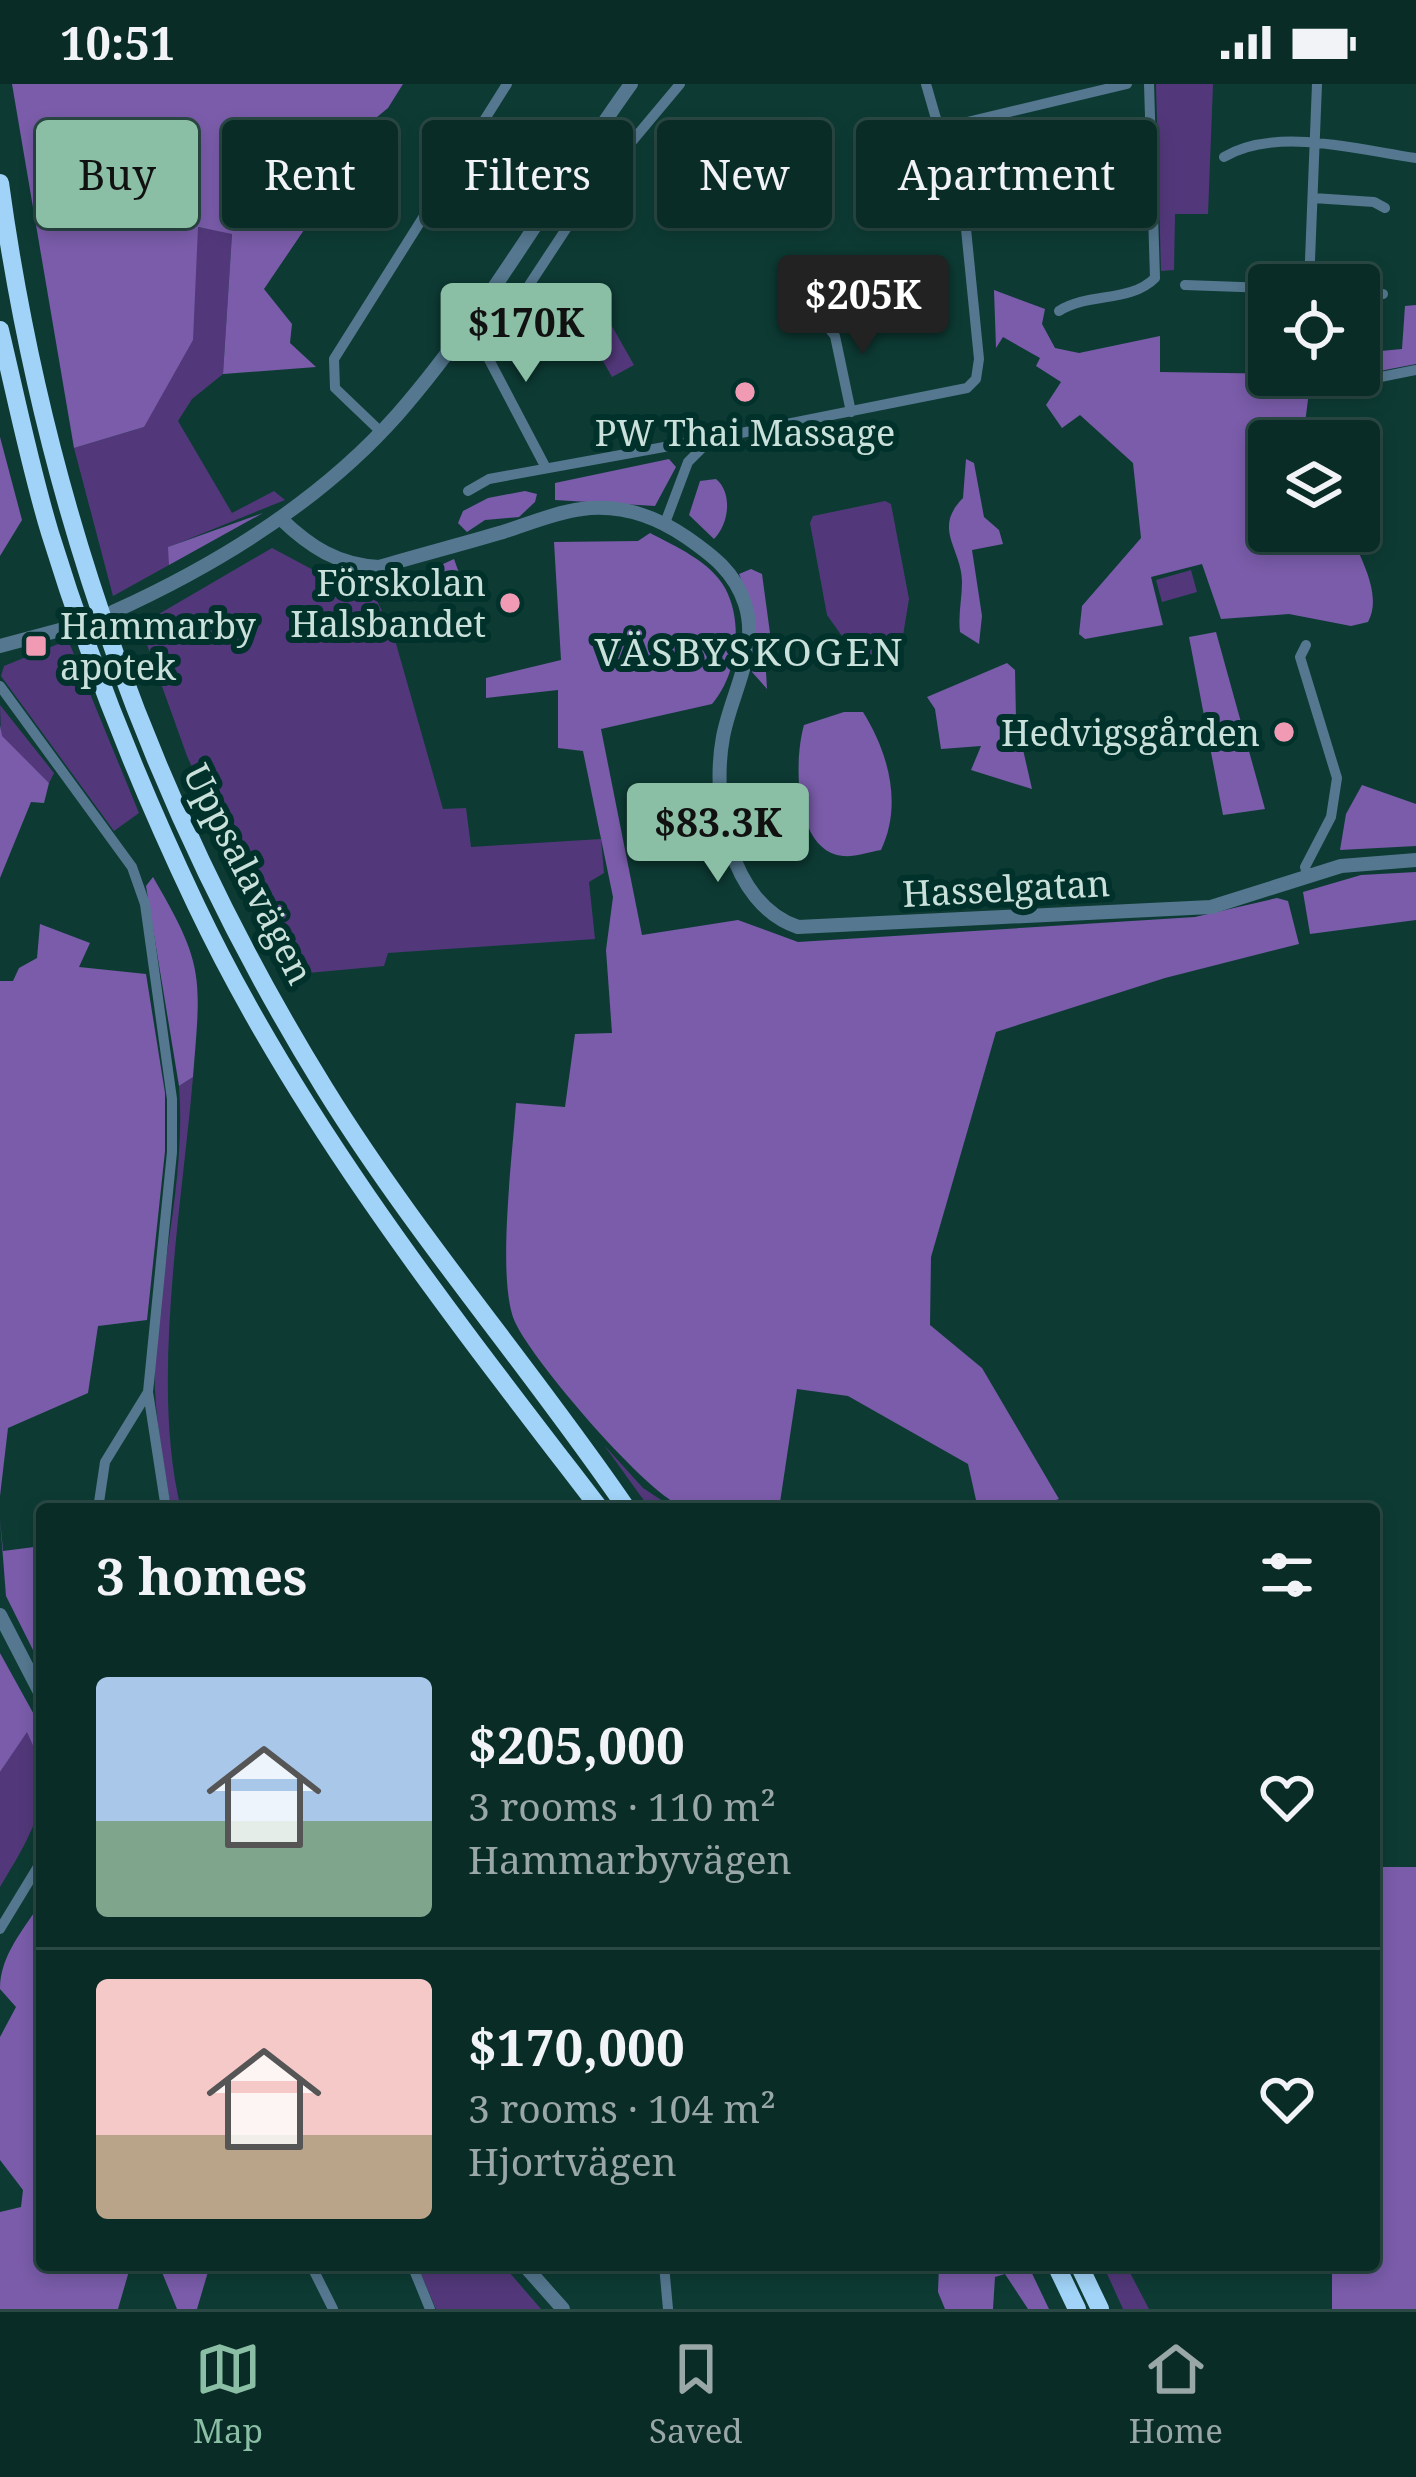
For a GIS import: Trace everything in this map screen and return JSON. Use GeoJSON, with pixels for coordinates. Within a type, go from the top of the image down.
{"type":"FeatureCollection","features":[{"type":"Feature","properties":{"kind":"highway","name":"Uppsalavägen"},"geometry":{"type":"LineString","coordinates":[[0,183],[13,277],[50,454],[112,654],[157,767],[221,900],[326,1090],[623,1503]]}},
{"type":"Feature","properties":{"kind":"highway","name":"Uppsalavägen"},"geometry":{"type":"LineString","coordinates":[[0,330],[63,571],[131,762],[197,909],[332,1142],[433,1291],[595,1503]]}},
{"type":"Feature","properties":{"kind":"highway"},"geometry":{"type":"LineString","coordinates":[[1059,2271],[1077,2309]]}},
{"type":"Feature","properties":{"kind":"highway"},"geometry":{"type":"LineString","coordinates":[[1082,2271],[1100,2309]]}},
{"type":"Feature","properties":{"kind":"street"},"geometry":{"type":"LineString","coordinates":[[380,431],[335,388],[334,359],[507,84]]}},
{"type":"Feature","properties":{"kind":"street"},"geometry":{"type":"LineString","coordinates":[[113,612],[201,570],[281,518],[380,431],[483,300],[631,84]]}},
{"type":"Feature","properties":{"kind":"street"},"geometry":{"type":"LineString","coordinates":[[546,468],[485,352],[593,188],[680,84]]}},
{"type":"Feature","properties":{"kind":"street"},"geometry":{"type":"LineString","coordinates":[[926,84],[939,120]]}},
{"type":"Feature","properties":{"kind":"street"},"geometry":{"type":"LineString","coordinates":[[976,120],[1127,84]]}},
{"type":"Feature","properties":{"kind":"street"},"geometry":{"type":"LineString","coordinates":[[1150,84],[1151,120]]}},
{"type":"Feature","properties":{"kind":"street"},"geometry":{"type":"LineString","coordinates":[[1310,264],[1317,84]]}},
{"type":"Feature","properties":{"kind":"street"},"geometry":{"type":"LineString","coordinates":[[1224,157],[1241,147],[1315,144],[1416,158]]}},
{"type":"Feature","properties":{"kind":"street"},"geometry":{"type":"LineString","coordinates":[[1313,198],[1374,202],[1385,208]]}},
{"type":"Feature","properties":{"kind":"street"},"geometry":{"type":"LineString","coordinates":[[468,491],[490,479],[968,388],[976,380],[979,359],[966,228]]}},
{"type":"Feature","properties":{"kind":"street"},"geometry":{"type":"LineString","coordinates":[[1059,311],[1072,303],[1143,290],[1155,278],[1154,228]]}},
{"type":"Feature","properties":{"kind":"street"},"geometry":{"type":"LineString","coordinates":[[1185,286],[1248,288]]}},
{"type":"Feature","properties":{"kind":"street"},"geometry":{"type":"LineString","coordinates":[[827,326],[835,336],[851,412]]}},
{"type":"Feature","properties":{"kind":"street"},"geometry":{"type":"LineString","coordinates":[[1380,377],[1416,370]]}},
{"type":"Feature","properties":{"kind":"street"},"geometry":{"type":"LineString","coordinates":[[665,523],[688,462],[712,439]]}},
{"type":"Feature","properties":{"kind":"street","name":"Hasselgatan"},"geometry":{"type":"LineString","coordinates":[[281,518],[335,559],[379,567],[578,509],[616,507],[665,523],[733,575],[746,606],[748,655],[728,713],[720,775],[745,886],[783,922],[817,930],[1211,907],[1366,861],[1416,860]]}},
{"type":"Feature","properties":{"kind":"street"},"geometry":{"type":"LineString","coordinates":[[0,646],[71,627]]}},
{"type":"Feature","properties":{"kind":"street"},"geometry":{"type":"LineString","coordinates":[[1306,645],[1300,657],[1337,778],[1331,817],[1305,866],[1308,878]]}},
{"type":"Feature","properties":{"kind":"street"},"geometry":{"type":"LineString","coordinates":[[0,686],[132,867],[145,904],[172,1100],[172,1152],[148,1392],[165,1503]]}},
{"type":"Feature","properties":{"kind":"street"},"geometry":{"type":"LineString","coordinates":[[99,1503],[105,1462],[148,1392]]}},
{"type":"Feature","properties":{"kind":"street"},"geometry":{"type":"LineString","coordinates":[[0,1615],[36,1684]]}},
{"type":"Feature","properties":{"kind":"street"},"geometry":{"type":"LineString","coordinates":[[0,1929],[36,1870]]}},
{"type":"Feature","properties":{"kind":"street"},"geometry":{"type":"LineString","coordinates":[[314,2271],[333,2309]]}},
{"type":"Feature","properties":{"kind":"street"},"geometry":{"type":"LineString","coordinates":[[414,2271],[430,2309]]}},
{"type":"Feature","properties":{"kind":"street"},"geometry":{"type":"LineString","coordinates":[[529,2271],[563,2309]]}},
{"type":"Feature","properties":{"kind":"street"},"geometry":{"type":"LineString","coordinates":[[665,2271],[668,2309]]}},
{"type":"Feature","properties":{"kind":"shaded area"},"geometry":{"type":"Polygon","coordinates":[[[12,84],[403,84],[388,108],[373,120],[222,120],[222,228],[305,228],[264,289],[292,324],[290,343],[316,367],[223,374],[232,234],[198,227],[198,120],[36,120],[36,225],[12,84]]]}},
{"type":"Feature","properties":{"kind":"shaded area"},"geometry":{"type":"Polygon","coordinates":[[[1156,84],[1213,84],[1208,214],[1175,214],[1174,270],[1161,271],[1157,120],[1156,84]]]}},
{"type":"Feature","properties":{"kind":"shaded area"},"geometry":{"type":"Polygon","coordinates":[[[37,228],[198,228],[193,340],[144,427],[74,448],[37,228]]]}},
{"type":"Feature","properties":{"kind":"shaded area"},"geometry":{"type":"Polygon","coordinates":[[[197,228],[232,233],[223,374],[192,399],[178,421],[232,513],[274,491],[285,500],[169,547],[169,565],[113,596],[74,448],[144,427],[191,281],[197,228]]]}},
{"type":"Feature","properties":{"kind":"shaded area"},"geometry":{"type":"Polygon","coordinates":[[[994,290],[1045,309],[1042,324],[1055,348],[1079,353],[1160,336],[1160,372],[1248,373],[1248,396],[1308,396],[1305,420],[1248,420],[1248,552],[1359,552],[1373,600],[1368,622],[1351,626],[1289,614],[1221,619],[1202,564],[1151,577],[1163,625],[1085,639],[1079,634],[1082,606],[1141,538],[1133,463],[1080,415],[1062,428],[1046,405],[1061,382],[1036,366],[1040,358],[1003,337],[996,348],[994,290]]]}},
{"type":"Feature","properties":{"kind":"shaded area"},"geometry":{"type":"Polygon","coordinates":[[[1416,305],[1416,364],[1380,371],[1380,351],[1402,349],[1405,306],[1416,305]]]}},
{"type":"Feature","properties":{"kind":"shaded area"},"geometry":{"type":"Polygon","coordinates":[[[609,321],[634,365],[612,377],[587,333],[609,321]]]}},
{"type":"Feature","properties":{"kind":"shaded area"},"geometry":{"type":"Polygon","coordinates":[[[0,437],[22,520],[0,556],[0,437]]]}},
{"type":"Feature","properties":{"kind":"shaded area"},"geometry":{"type":"Polygon","coordinates":[[[669,459],[676,467],[655,506],[555,500],[555,483],[669,459]]]}},
{"type":"Feature","properties":{"kind":"shaded area"},"geometry":{"type":"Polygon","coordinates":[[[966,459],[974,463],[984,517],[999,530],[1003,544],[972,550],[982,616],[979,644],[960,632],[961,570],[949,530],[954,509],[963,498],[966,459]]]}},
{"type":"Feature","properties":{"kind":"shaded area"},"geometry":{"type":"Polygon","coordinates":[[[716,479],[725,492],[727,509],[714,539],[689,515],[700,481],[716,479]]]}},
{"type":"Feature","properties":{"kind":"shaded area"},"geometry":{"type":"Polygon","coordinates":[[[525,491],[537,494],[519,517],[485,520],[467,532],[458,523],[463,511],[488,498],[525,491]]]}},
{"type":"Feature","properties":{"kind":"shaded area"},"geometry":{"type":"Polygon","coordinates":[[[885,501],[891,504],[909,599],[899,660],[864,667],[827,615],[810,523],[813,516],[885,501]]]}},
{"type":"Feature","properties":{"kind":"shaded area"},"geometry":{"type":"Polygon","coordinates":[[[263,513],[169,565],[168,547],[263,513]]]}},
{"type":"Feature","properties":{"kind":"shaded area"},"geometry":{"type":"Polygon","coordinates":[[[650,533],[711,570],[731,602],[736,632],[727,679],[712,704],[601,729],[642,935],[738,920],[798,942],[1195,917],[1277,898],[1288,901],[1299,944],[1165,978],[996,1032],[931,1257],[930,1325],[982,1368],[1059,1499],[977,1503],[968,1464],[848,1396],[797,1389],[780,1503],[676,1503],[646,1480],[593,1426],[515,1322],[509,1303],[506,1247],[516,1103],[565,1107],[575,1034],[612,1033],[606,950],[613,897],[583,751],[558,748],[558,690],[486,698],[486,678],[561,660],[554,542],[638,541],[650,533]]]}},
{"type":"Feature","properties":{"kind":"shaded area"},"geometry":{"type":"Polygon","coordinates":[[[272,548],[334,581],[371,589],[393,633],[443,809],[466,808],[471,847],[601,839],[604,873],[589,882],[595,939],[388,953],[384,966],[286,975],[187,756],[140,625],[272,548]]]}},
{"type":"Feature","properties":{"kind":"shaded area"},"geometry":{"type":"Polygon","coordinates":[[[454,559],[459,573],[402,595],[400,584],[454,559]]]}},
{"type":"Feature","properties":{"kind":"shaded area"},"geometry":{"type":"Polygon","coordinates":[[[751,569],[762,574],[772,648],[765,655],[767,689],[752,672],[752,606],[739,574],[751,569]]]}},
{"type":"Feature","properties":{"kind":"shaded area"},"geometry":{"type":"Polygon","coordinates":[[[1191,570],[1197,592],[1162,602],[1156,580],[1191,570]]]}},
{"type":"Feature","properties":{"kind":"shaded area"},"geometry":{"type":"Polygon","coordinates":[[[1216,632],[1265,809],[1223,815],[1189,637],[1216,632]]]}},
{"type":"Feature","properties":{"kind":"shaded area"},"geometry":{"type":"Polygon","coordinates":[[[68,640],[139,813],[114,831],[1,676],[4,666],[68,640]]]}},
{"type":"Feature","properties":{"kind":"shaded area"},"geometry":{"type":"Polygon","coordinates":[[[1007,663],[1015,670],[1016,719],[1032,789],[971,770],[981,746],[941,749],[935,709],[927,697],[1007,663]]]}},
{"type":"Feature","properties":{"kind":"shaded area"},"geometry":{"type":"Polygon","coordinates":[[[0,705],[54,773],[49,783],[1,736],[0,705]]]}},
{"type":"Feature","properties":{"kind":"shaded area"},"geometry":{"type":"Polygon","coordinates":[[[844,712],[863,712],[885,761],[892,797],[881,850],[848,856],[827,850],[814,838],[799,780],[804,725],[844,712]]]}},
{"type":"Feature","properties":{"kind":"shaded area"},"geometry":{"type":"Polygon","coordinates":[[[0,725],[2,736],[49,783],[44,803],[31,802],[0,878],[0,725]]]}},
{"type":"Feature","properties":{"kind":"shaded area"},"geometry":{"type":"Polygon","coordinates":[[[1362,785],[1416,804],[1416,846],[1340,850],[1346,814],[1362,785]]]}},
{"type":"Feature","properties":{"kind":"shaded area"},"geometry":{"type":"Polygon","coordinates":[[[1416,872],[1416,920],[1310,934],[1303,892],[1361,875],[1416,872]]]}},
{"type":"Feature","properties":{"kind":"shaded area"},"geometry":{"type":"Polygon","coordinates":[[[153,877],[182,932],[196,972],[193,1077],[179,1086],[146,886],[153,877]]]}},
{"type":"Feature","properties":{"kind":"shaded area"},"geometry":{"type":"Polygon","coordinates":[[[40,924],[90,943],[79,967],[146,974],[165,1093],[165,1151],[147,1320],[98,1326],[88,1393],[8,1428],[0,1496],[0,981],[13,981],[19,968],[37,958],[40,924]]]}},
{"type":"Feature","properties":{"kind":"shaded area"},"geometry":{"type":"Polygon","coordinates":[[[193,1077],[171,1295],[168,1407],[180,1503],[170,1503],[154,1373],[179,1153],[179,1086],[193,1077]]]}},
{"type":"Feature","properties":{"kind":"shaded area"},"geometry":{"type":"Polygon","coordinates":[[[604,1445],[643,1488],[666,1503],[646,1503],[604,1445]]]}},
{"type":"Feature","properties":{"kind":"shaded area"},"geometry":{"type":"Polygon","coordinates":[[[0,1519],[3,1551],[36,1547],[36,1656],[6,1596],[0,1519]]]}},
{"type":"Feature","properties":{"kind":"shaded area"},"geometry":{"type":"Polygon","coordinates":[[[0,1653],[36,1718],[36,1752],[27,1732],[0,1772],[0,1653]]]}},
{"type":"Feature","properties":{"kind":"shaded area"},"geometry":{"type":"Polygon","coordinates":[[[27,1731],[36,1748],[36,1817],[0,1887],[0,1772],[27,1731]]]}},
{"type":"Feature","properties":{"kind":"shaded area"},"geometry":{"type":"Polygon","coordinates":[[[1380,1867],[1416,1867],[1416,2309],[1332,2309],[1332,2271],[1380,2271],[1380,1867]]]}},
{"type":"Feature","properties":{"kind":"shaded area"},"geometry":{"type":"Polygon","coordinates":[[[36,1910],[36,2271],[129,2271],[118,2309],[0,2309],[0,2212],[21,2207],[23,2190],[0,2160],[0,2037],[16,2007],[0,1989],[14,1943],[36,1910]]]}},
{"type":"Feature","properties":{"kind":"shaded area"},"geometry":{"type":"Polygon","coordinates":[[[161,2271],[208,2271],[197,2309],[177,2309],[161,2271]]]}},
{"type":"Feature","properties":{"kind":"shaded area"},"geometry":{"type":"Polygon","coordinates":[[[420,2271],[508,2271],[541,2309],[436,2309],[420,2271]]]}},
{"type":"Feature","properties":{"kind":"shaded area"},"geometry":{"type":"Polygon","coordinates":[[[939,2271],[1031,2271],[1049,2309],[1028,2309],[1005,2274],[995,2277],[993,2309],[945,2309],[938,2292],[939,2271]]]}},
{"type":"Feature","properties":{"kind":"shaded area"},"geometry":{"type":"Polygon","coordinates":[[[1106,2271],[1129,2271],[1149,2309],[1123,2309],[1106,2271]]]}},
{"type":"Feature","properties":{"kind":"place","name":"PW Thai Massage"},"geometry":{"type":"Point","coordinates":[745,392]}},
{"type":"Feature","properties":{"kind":"place","name":"Förskolan Halsbandet"},"geometry":{"type":"Point","coordinates":[510,603]}},
{"type":"Feature","properties":{"kind":"place","name":"Hammarby apotek"},"geometry":{"type":"Point","coordinates":[36,646]}},
{"type":"Feature","properties":{"kind":"place","name":"Hedvigsgården"},"geometry":{"type":"Point","coordinates":[1284,732]}},
{"type":"Feature","properties":{"kind":"district","name":"VÄSBYSKOGEN"},"geometry":{"type":"Point","coordinates":[750,650]}}]}
